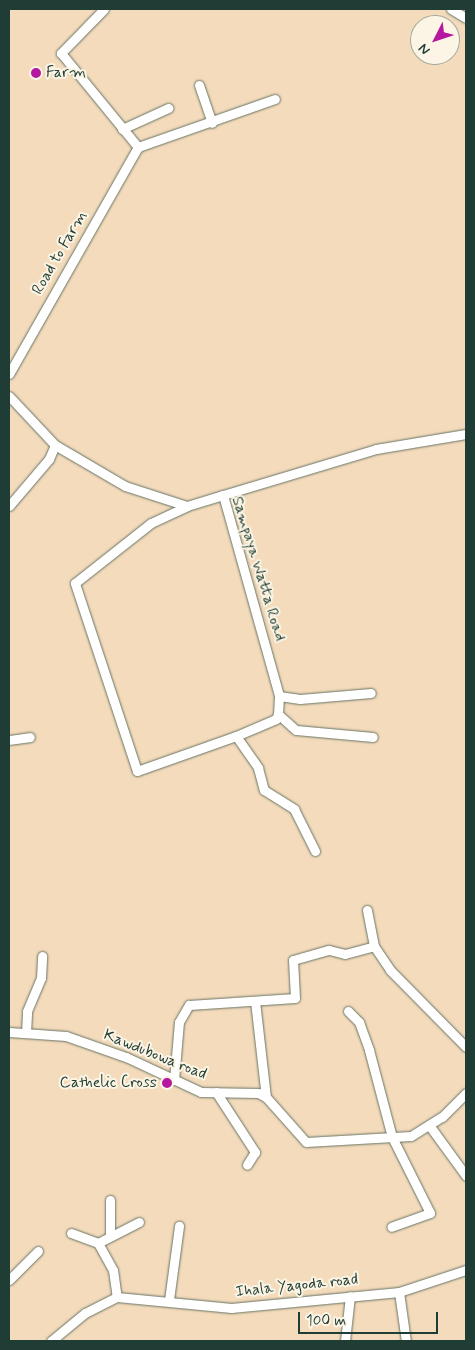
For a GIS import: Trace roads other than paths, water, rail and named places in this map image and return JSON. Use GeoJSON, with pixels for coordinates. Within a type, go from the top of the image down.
{"type":"FeatureCollection","features":[{"type":"Feature","properties":{"kind":"street"},"geometry":{"type":"LineString","coordinates":[[104,9],[61,53],[138,147],[275,100]]}},
{"type":"Feature","properties":{"kind":"street"},"geometry":{"type":"LineString","coordinates":[[451,9],[466,18]]}},
{"type":"Feature","properties":{"kind":"street"},"geometry":{"type":"LineString","coordinates":[[199,85],[212,123]]}},
{"type":"Feature","properties":{"kind":"street"},"geometry":{"type":"LineString","coordinates":[[122,129],[168,108]]}},
{"type":"Feature","properties":{"kind":"street","name":"Road to Farm"},"geometry":{"type":"LineString","coordinates":[[9,374],[138,147]]}},
{"type":"Feature","properties":{"kind":"street"},"geometry":{"type":"LineString","coordinates":[[9,396],[55,445],[125,486],[187,506]]}},
{"type":"Feature","properties":{"kind":"street"},"geometry":{"type":"LineString","coordinates":[[223,495],[376,449],[466,434]]}},
{"type":"Feature","properties":{"kind":"street"},"geometry":{"type":"LineString","coordinates":[[9,506],[49,458],[55,445]]}},
{"type":"Feature","properties":{"kind":"street","name":"Sampaya Watta Road"},"geometry":{"type":"LineString","coordinates":[[236,736],[137,771],[75,583],[151,523],[187,506],[223,495],[279,696],[278,714]]}},
{"type":"Feature","properties":{"kind":"street"},"geometry":{"type":"LineString","coordinates":[[279,696],[300,699],[371,693]]}},
{"type":"Feature","properties":{"kind":"street"},"geometry":{"type":"LineString","coordinates":[[315,851],[294,809],[264,790],[258,768],[236,736],[276,719],[278,714],[296,730],[373,737]]}},
{"type":"Feature","properties":{"kind":"street"},"geometry":{"type":"LineString","coordinates":[[9,740],[30,737]]}},
{"type":"Feature","properties":{"kind":"street"},"geometry":{"type":"LineString","coordinates":[[367,910],[374,946],[390,970],[466,1047]]}},
{"type":"Feature","properties":{"kind":"street"},"geometry":{"type":"LineString","coordinates":[[174,1080],[179,1022],[189,1005],[295,998],[293,960],[329,950],[345,954],[374,946]]}},
{"type":"Feature","properties":{"kind":"street"},"geometry":{"type":"LineString","coordinates":[[26,1033],[27,1011],[41,978],[42,956]]}},
{"type":"Feature","properties":{"kind":"street"},"geometry":{"type":"LineString","coordinates":[[255,1001],[266,1096],[306,1142],[411,1136],[429,1125],[466,1093]]}},
{"type":"Feature","properties":{"kind":"street"},"geometry":{"type":"LineString","coordinates":[[348,1011],[359,1022],[369,1050],[392,1137],[430,1212],[391,1227]]}},
{"type":"Feature","properties":{"kind":"street","name":"Kawdubowa road"},"geometry":{"type":"LineString","coordinates":[[9,1032],[66,1036],[126,1057],[201,1092],[266,1096]]}},
{"type":"Feature","properties":{"kind":"street"},"geometry":{"type":"LineString","coordinates":[[216,1092],[256,1152],[247,1165]]}},
{"type":"Feature","properties":{"kind":"street"},"geometry":{"type":"LineString","coordinates":[[429,1125],[466,1176]]}},
{"type":"Feature","properties":{"kind":"street"},"geometry":{"type":"LineString","coordinates":[[110,1200],[110,1236]]}},
{"type":"Feature","properties":{"kind":"street"},"geometry":{"type":"LineString","coordinates":[[98,1243],[139,1222]]}},
{"type":"Feature","properties":{"kind":"street"},"geometry":{"type":"LineString","coordinates":[[169,1300],[179,1226]]}},
{"type":"Feature","properties":{"kind":"street"},"geometry":{"type":"LineString","coordinates":[[71,1234],[98,1243],[113,1270],[117,1297]]}},
{"type":"Feature","properties":{"kind":"street"},"geometry":{"type":"LineString","coordinates":[[9,1280],[38,1251]]}},
{"type":"Feature","properties":{"kind":"street","name":"Ihala Yagoda road"},"geometry":{"type":"LineString","coordinates":[[51,1341],[85,1313],[117,1297],[169,1300],[231,1308],[399,1292],[466,1270]]}},
{"type":"Feature","properties":{"kind":"street"},"geometry":{"type":"LineString","coordinates":[[399,1292],[406,1341]]}},
{"type":"Feature","properties":{"kind":"street"},"geometry":{"type":"LineString","coordinates":[[345,1341],[350,1296]]}},
{"type":"Feature","properties":{"kind":"place","name":"Farm"},"geometry":{"type":"Point","coordinates":[36,73]}},
{"type":"Feature","properties":{"kind":"place","name":"Cathelic Cross"},"geometry":{"type":"Point","coordinates":[167,1083]}}]}
